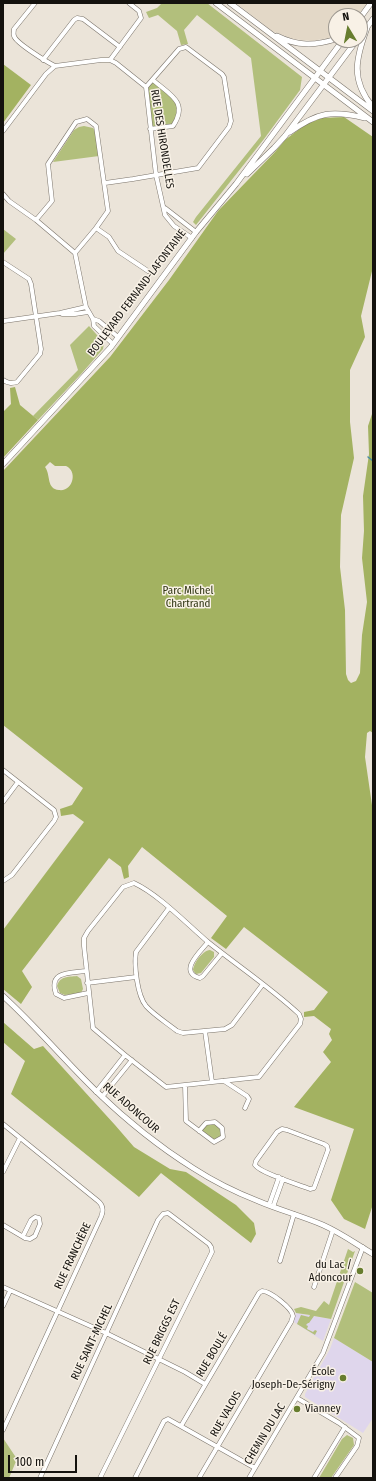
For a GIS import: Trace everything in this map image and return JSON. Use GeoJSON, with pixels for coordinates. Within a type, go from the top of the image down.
{"type":"FeatureCollection","features":[{"type":"Feature","properties":{"kind":"street"},"geometry":{"type":"LineString","coordinates":[[35,3],[14,29],[14,35],[17,40],[43,60],[55,66],[110,60],[141,18],[140,11],[129,3]]}},
{"type":"Feature","properties":{"kind":"street"},"geometry":{"type":"LineString","coordinates":[[216,3],[373,122]]}},
{"type":"Feature","properties":{"kind":"street"},"geometry":{"type":"LineString","coordinates":[[230,3],[373,111]]}},
{"type":"Feature","properties":{"kind":"street"},"geometry":{"type":"LineString","coordinates":[[43,60],[77,18],[83,20],[120,47]]}},
{"type":"Feature","properties":{"kind":"street"},"geometry":{"type":"LineString","coordinates":[[266,30],[285,40],[297,44],[310,45],[328,42]]}},
{"type":"Feature","properties":{"kind":"street"},"geometry":{"type":"LineString","coordinates":[[105,183],[133,180],[198,168],[229,127],[231,121],[224,77],[186,47],[179,49],[146,87]]}},
{"type":"Feature","properties":{"kind":"street","name":"BOULEVARD FERNAND-LAFONTAINE"},"geometry":{"type":"LineString","coordinates":[[3,464],[113,344],[196,232],[236,184],[337,48]]}},
{"type":"Feature","properties":{"kind":"street","name":"BOULEVARD FERNAND-LAFONTAINE"},"geometry":{"type":"LineString","coordinates":[[236,184],[285,136],[351,48]]}},
{"type":"Feature","properties":{"kind":"street"},"geometry":{"type":"LineString","coordinates":[[359,48],[356,63],[357,73],[363,92],[373,107]]}},
{"type":"Feature","properties":{"kind":"street","name":"RUE DES HIRONDELLES"},"geometry":{"type":"LineString","coordinates":[[110,60],[146,87],[156,175],[165,208],[165,215],[174,226],[192,238]]}},
{"type":"Feature","properties":{"kind":"street"},"geometry":{"type":"LineString","coordinates":[[3,131],[46,74],[55,66]]}},
{"type":"Feature","properties":{"kind":"street"},"geometry":{"type":"LineString","coordinates":[[150,130],[173,126],[179,117],[180,110],[177,100],[153,80]]}},
{"type":"Feature","properties":{"kind":"street"},"geometry":{"type":"LineString","coordinates":[[285,136],[305,121],[316,116],[326,114],[343,114],[368,118]]}},
{"type":"Feature","properties":{"kind":"street"},"geometry":{"type":"LineString","coordinates":[[36,220],[52,201],[48,164],[76,122],[87,119],[96,126],[108,211],[75,253]]}},
{"type":"Feature","properties":{"kind":"street"},"geometry":{"type":"LineString","coordinates":[[3,194],[9,201],[36,220],[75,253],[88,312],[93,319],[94,326],[113,344]]}},
{"type":"Feature","properties":{"kind":"street"},"geometry":{"type":"LineString","coordinates":[[165,208],[196,232]]}},
{"type":"Feature","properties":{"kind":"street"},"geometry":{"type":"LineString","coordinates":[[96,228],[109,237],[118,251],[148,271]]}},
{"type":"Feature","properties":{"kind":"street"},"geometry":{"type":"LineString","coordinates":[[3,262],[29,280],[31,284],[41,349],[40,354],[17,382],[7,383],[3,380]]}},
{"type":"Feature","properties":{"kind":"street"},"geometry":{"type":"LineString","coordinates":[[4,321],[60,313],[86,307]]}},
{"type":"Feature","properties":{"kind":"street"},"geometry":{"type":"LineString","coordinates":[[60,313],[72,314],[88,312]]}},
{"type":"Feature","properties":{"kind":"street"},"geometry":{"type":"LineString","coordinates":[[93,319],[100,320],[118,337]]}},
{"type":"Feature","properties":{"kind":"street"},"geometry":{"type":"LineString","coordinates":[[3,770],[54,810],[56,817],[12,875],[3,881]]}},
{"type":"Feature","properties":{"kind":"street"},"geometry":{"type":"LineString","coordinates":[[3,802],[18,782]]}},
{"type":"Feature","properties":{"kind":"street"},"geometry":{"type":"LineString","coordinates":[[134,883],[142,887],[169,908],[208,942],[299,1014],[301,1019],[300,1024],[259,1077],[166,1087],[93,1028],[88,994],[84,946],[84,938],[88,931],[123,887],[134,883]]}},
{"type":"Feature","properties":{"kind":"street"},"geometry":{"type":"LineString","coordinates":[[169,908],[136,952],[136,977],[142,1000],[153,1012],[177,1031],[183,1033],[225,1028],[232,1025],[263,984]]}},
{"type":"Feature","properties":{"kind":"street"},"geometry":{"type":"LineString","coordinates":[[208,942],[190,964],[189,969],[191,974],[200,978],[203,976],[222,953]]}},
{"type":"Feature","properties":{"kind":"street"},"geometry":{"type":"LineString","coordinates":[[86,971],[62,974],[54,981],[54,988],[56,994],[64,998],[88,994]]}},
{"type":"Feature","properties":{"kind":"street"},"geometry":{"type":"LineString","coordinates":[[87,983],[136,977]]}},
{"type":"Feature","properties":{"kind":"street","name":"RUE ADONCOUR"},"geometry":{"type":"LineString","coordinates":[[3,996],[31,1023],[96,1092],[140,1131],[185,1163],[222,1185],[333,1230],[373,1254]]}},
{"type":"Feature","properties":{"kind":"street"},"geometry":{"type":"LineString","coordinates":[[205,1031],[212,1082]]}},
{"type":"Feature","properties":{"kind":"street"},"geometry":{"type":"LineString","coordinates":[[96,1092],[125,1055]]}},
{"type":"Feature","properties":{"kind":"street"},"geometry":{"type":"LineString","coordinates":[[102,1097],[132,1060]]}},
{"type":"Feature","properties":{"kind":"street"},"geometry":{"type":"LineString","coordinates":[[224,1081],[247,1096],[249,1099],[245,1108]]}},
{"type":"Feature","properties":{"kind":"street"},"geometry":{"type":"LineString","coordinates":[[185,1084],[186,1121],[199,1131],[214,1142],[223,1137],[222,1128],[215,1122],[206,1123],[199,1131]]}},
{"type":"Feature","properties":{"kind":"street","name":"RUE FRANCHÈRE"},"geometry":{"type":"LineString","coordinates":[[3,1124],[98,1200],[103,1208],[102,1215],[3,1430]]}},
{"type":"Feature","properties":{"kind":"street"},"geometry":{"type":"LineString","coordinates":[[287,1130],[327,1146],[328,1150],[314,1188],[310,1189],[281,1178],[258,1168],[255,1165],[256,1161],[279,1131],[287,1130]]}},
{"type":"Feature","properties":{"kind":"street"},"geometry":{"type":"LineString","coordinates":[[3,1172],[20,1138]]}},
{"type":"Feature","properties":{"kind":"street"},"geometry":{"type":"LineString","coordinates":[[271,1206],[281,1178]]}},
{"type":"Feature","properties":{"kind":"street","name":"RUE BRIGGS EST"},"geometry":{"type":"LineString","coordinates":[[100,1478],[212,1252],[209,1244],[172,1215],[168,1213],[163,1214]]}},
{"type":"Feature","properties":{"kind":"street","name":"RUE SAINT-MICHEL"},"geometry":{"type":"LineString","coordinates":[[40,1478],[158,1220],[163,1214]]}},
{"type":"Feature","properties":{"kind":"street"},"geometry":{"type":"LineString","coordinates":[[280,1261],[294,1214]]}},
{"type":"Feature","properties":{"kind":"street"},"geometry":{"type":"LineString","coordinates":[[3,1225],[28,1239],[35,1236],[40,1224],[39,1218],[32,1218],[23,1236]]}},
{"type":"Feature","properties":{"kind":"street"},"geometry":{"type":"LineString","coordinates":[[314,1287],[333,1230]]}},
{"type":"Feature","properties":{"kind":"street","name":"CHEMIN DU LAC"},"geometry":{"type":"LineString","coordinates":[[249,1478],[325,1349],[363,1247]]}},
{"type":"Feature","properties":{"kind":"street"},"geometry":{"type":"LineString","coordinates":[[3,1287],[106,1333],[185,1372],[205,1384]]}},
{"type":"Feature","properties":{"kind":"street"},"geometry":{"type":"LineString","coordinates":[[3,1306],[10,1290]]}},
{"type":"Feature","properties":{"kind":"street","name":"RUE VALOIS"},"geometry":{"type":"LineString","coordinates":[[199,1478],[293,1317],[292,1311],[271,1294],[265,1291],[259,1293]]}},
{"type":"Feature","properties":{"kind":"street","name":"RUE BOULÉ"},"geometry":{"type":"LineString","coordinates":[[181,1426],[259,1293]]}},
{"type":"Feature","properties":{"kind":"street"},"geometry":{"type":"LineString","coordinates":[[297,1398],[358,1436],[360,1441],[335,1478]]}},
{"type":"Feature","properties":{"kind":"street"},"geometry":{"type":"LineString","coordinates":[[135,1478],[165,1420],[169,1419],[255,1468]]}},
{"type":"Feature","properties":{"kind":"street"},"geometry":{"type":"LineString","coordinates":[[314,1478],[345,1427]]}},
{"type":"Feature","properties":{"kind":"shaded area"},"geometry":{"type":"Polygon","coordinates":[[[236,3],[368,3],[364,8],[328,8],[328,38],[311,41],[293,39],[272,31],[236,3]]]}},
{"type":"Feature","properties":{"kind":"shaded area"},"geometry":{"type":"Polygon","coordinates":[[[296,1313],[331,1319],[323,1341],[294,1322],[296,1313]]]}},
{"type":"Feature","properties":{"kind":"shaded area","name":"École Joseph-De-Sérigny"},"geometry":{"type":"Polygon","coordinates":[[[334,1338],[373,1362],[373,1418],[363,1433],[305,1397],[305,1394],[330,1349],[334,1338]]]}},
{"type":"Feature","properties":{"kind":"green space"},"geometry":{"type":"Polygon","coordinates":[[[162,3],[207,3],[302,77],[300,90],[264,139],[196,225],[193,222],[196,217],[261,136],[251,58],[197,15],[184,30],[188,44],[181,45],[177,31],[158,15],[149,18],[146,12],[157,8],[162,3]]]}},
{"type":"Feature","properties":{"kind":"green space"},"geometry":{"type":"Polygon","coordinates":[[[3,64],[31,85],[3,123],[3,64]]]}},
{"type":"Feature","properties":{"kind":"green space"},"geometry":{"type":"Polygon","coordinates":[[[153,80],[177,100],[180,110],[173,126],[150,129],[146,87],[153,80]]]}},
{"type":"Feature","properties":{"kind":"green space","name":"Parc Michel Chartrand"},"geometry":{"type":"Polygon","coordinates":[[[344,117],[373,137],[373,267],[361,316],[365,337],[350,370],[350,422],[354,458],[341,515],[340,567],[345,610],[346,674],[351,683],[356,681],[360,673],[362,635],[367,602],[362,558],[364,531],[363,496],[369,454],[368,426],[373,411],[373,733],[370,731],[367,733],[365,757],[373,812],[373,1204],[365,1229],[344,1219],[331,1200],[354,1129],[294,1107],[331,1062],[323,1052],[332,1040],[329,1034],[331,1029],[314,1016],[304,1017],[304,1012],[314,1010],[328,992],[244,927],[226,949],[211,938],[227,916],[142,847],[128,866],[129,877],[124,879],[121,867],[109,858],[22,971],[32,987],[21,1004],[3,989],[3,930],[84,822],[73,814],[61,816],[60,809],[72,805],[83,788],[3,725],[3,471],[110,357],[169,280],[218,211],[285,140],[306,124],[322,118],[344,117]],[[50,462],[45,467],[50,484],[55,489],[64,490],[71,485],[73,476],[72,472],[66,466],[55,466],[50,462]]]}},
{"type":"Feature","properties":{"kind":"green space"},"geometry":{"type":"Polygon","coordinates":[[[84,126],[93,128],[95,131],[99,156],[53,162],[74,130],[84,126]]]}},
{"type":"Feature","properties":{"kind":"green space"},"geometry":{"type":"Polygon","coordinates":[[[3,229],[16,239],[3,254],[3,229]]]}},
{"type":"Feature","properties":{"kind":"green space"},"geometry":{"type":"Polygon","coordinates":[[[89,326],[104,343],[103,349],[38,420],[33,416],[78,370],[70,345],[89,326]]]}},
{"type":"Feature","properties":{"kind":"green space"},"geometry":{"type":"Polygon","coordinates":[[[15,387],[20,405],[38,420],[3,458],[3,412],[11,404],[10,388],[15,387]]]}},
{"type":"Feature","properties":{"kind":"green space"},"geometry":{"type":"Polygon","coordinates":[[[210,950],[214,952],[214,957],[201,973],[196,974],[193,970],[197,961],[201,955],[210,950]]]}},
{"type":"Feature","properties":{"kind":"green space"},"geometry":{"type":"Polygon","coordinates":[[[77,976],[81,979],[83,989],[81,993],[65,995],[60,993],[57,986],[60,980],[77,976]]]}},
{"type":"Feature","properties":{"kind":"green space"},"geometry":{"type":"Polygon","coordinates":[[[3,1022],[34,1049],[43,1046],[134,1147],[170,1169],[186,1172],[236,1205],[254,1223],[256,1234],[251,1243],[161,1173],[139,1197],[11,1094],[25,1061],[3,1042],[3,1022]]]}},
{"type":"Feature","properties":{"kind":"green space"},"geometry":{"type":"Polygon","coordinates":[[[215,1122],[222,1128],[223,1137],[214,1142],[199,1131],[206,1123],[215,1122]]]}},
{"type":"Feature","properties":{"kind":"green space"},"geometry":{"type":"Polygon","coordinates":[[[348,1249],[353,1252],[355,1251],[331,1319],[314,1316],[306,1325],[308,1326],[307,1329],[313,1332],[315,1330],[317,1331],[315,1335],[297,1324],[301,1315],[309,1317],[310,1315],[296,1313],[294,1309],[301,1307],[316,1311],[324,1301],[329,1305],[348,1249]]]}},
{"type":"Feature","properties":{"kind":"green space"},"geometry":{"type":"Polygon","coordinates":[[[355,1282],[373,1293],[373,1362],[334,1338],[355,1282]]]}},
{"type":"Feature","properties":{"kind":"green space"},"geometry":{"type":"Polygon","coordinates":[[[347,1435],[353,1438],[354,1445],[331,1478],[319,1478],[342,1439],[347,1435]]]}},
{"type":"Feature","properties":{"kind":"green space"},"geometry":{"type":"Polygon","coordinates":[[[3,1438],[17,1459],[9,1478],[3,1478],[3,1438]]]}},
{"type":"Feature","properties":{"kind":"waterway"},"geometry":{"type":"LineString","coordinates":[[368,457],[373,461]]}},
{"type":"Feature","properties":{"kind":"place","name":"du Lac / Adoncour"},"geometry":{"type":"Point","coordinates":[360,1271]}},
{"type":"Feature","properties":{"kind":"place","name":"École Joseph-De-Sérigny"},"geometry":{"type":"Point","coordinates":[343,1378]}},
{"type":"Feature","properties":{"kind":"place","name":"Vianney"},"geometry":{"type":"Point","coordinates":[297,1409]}}]}
